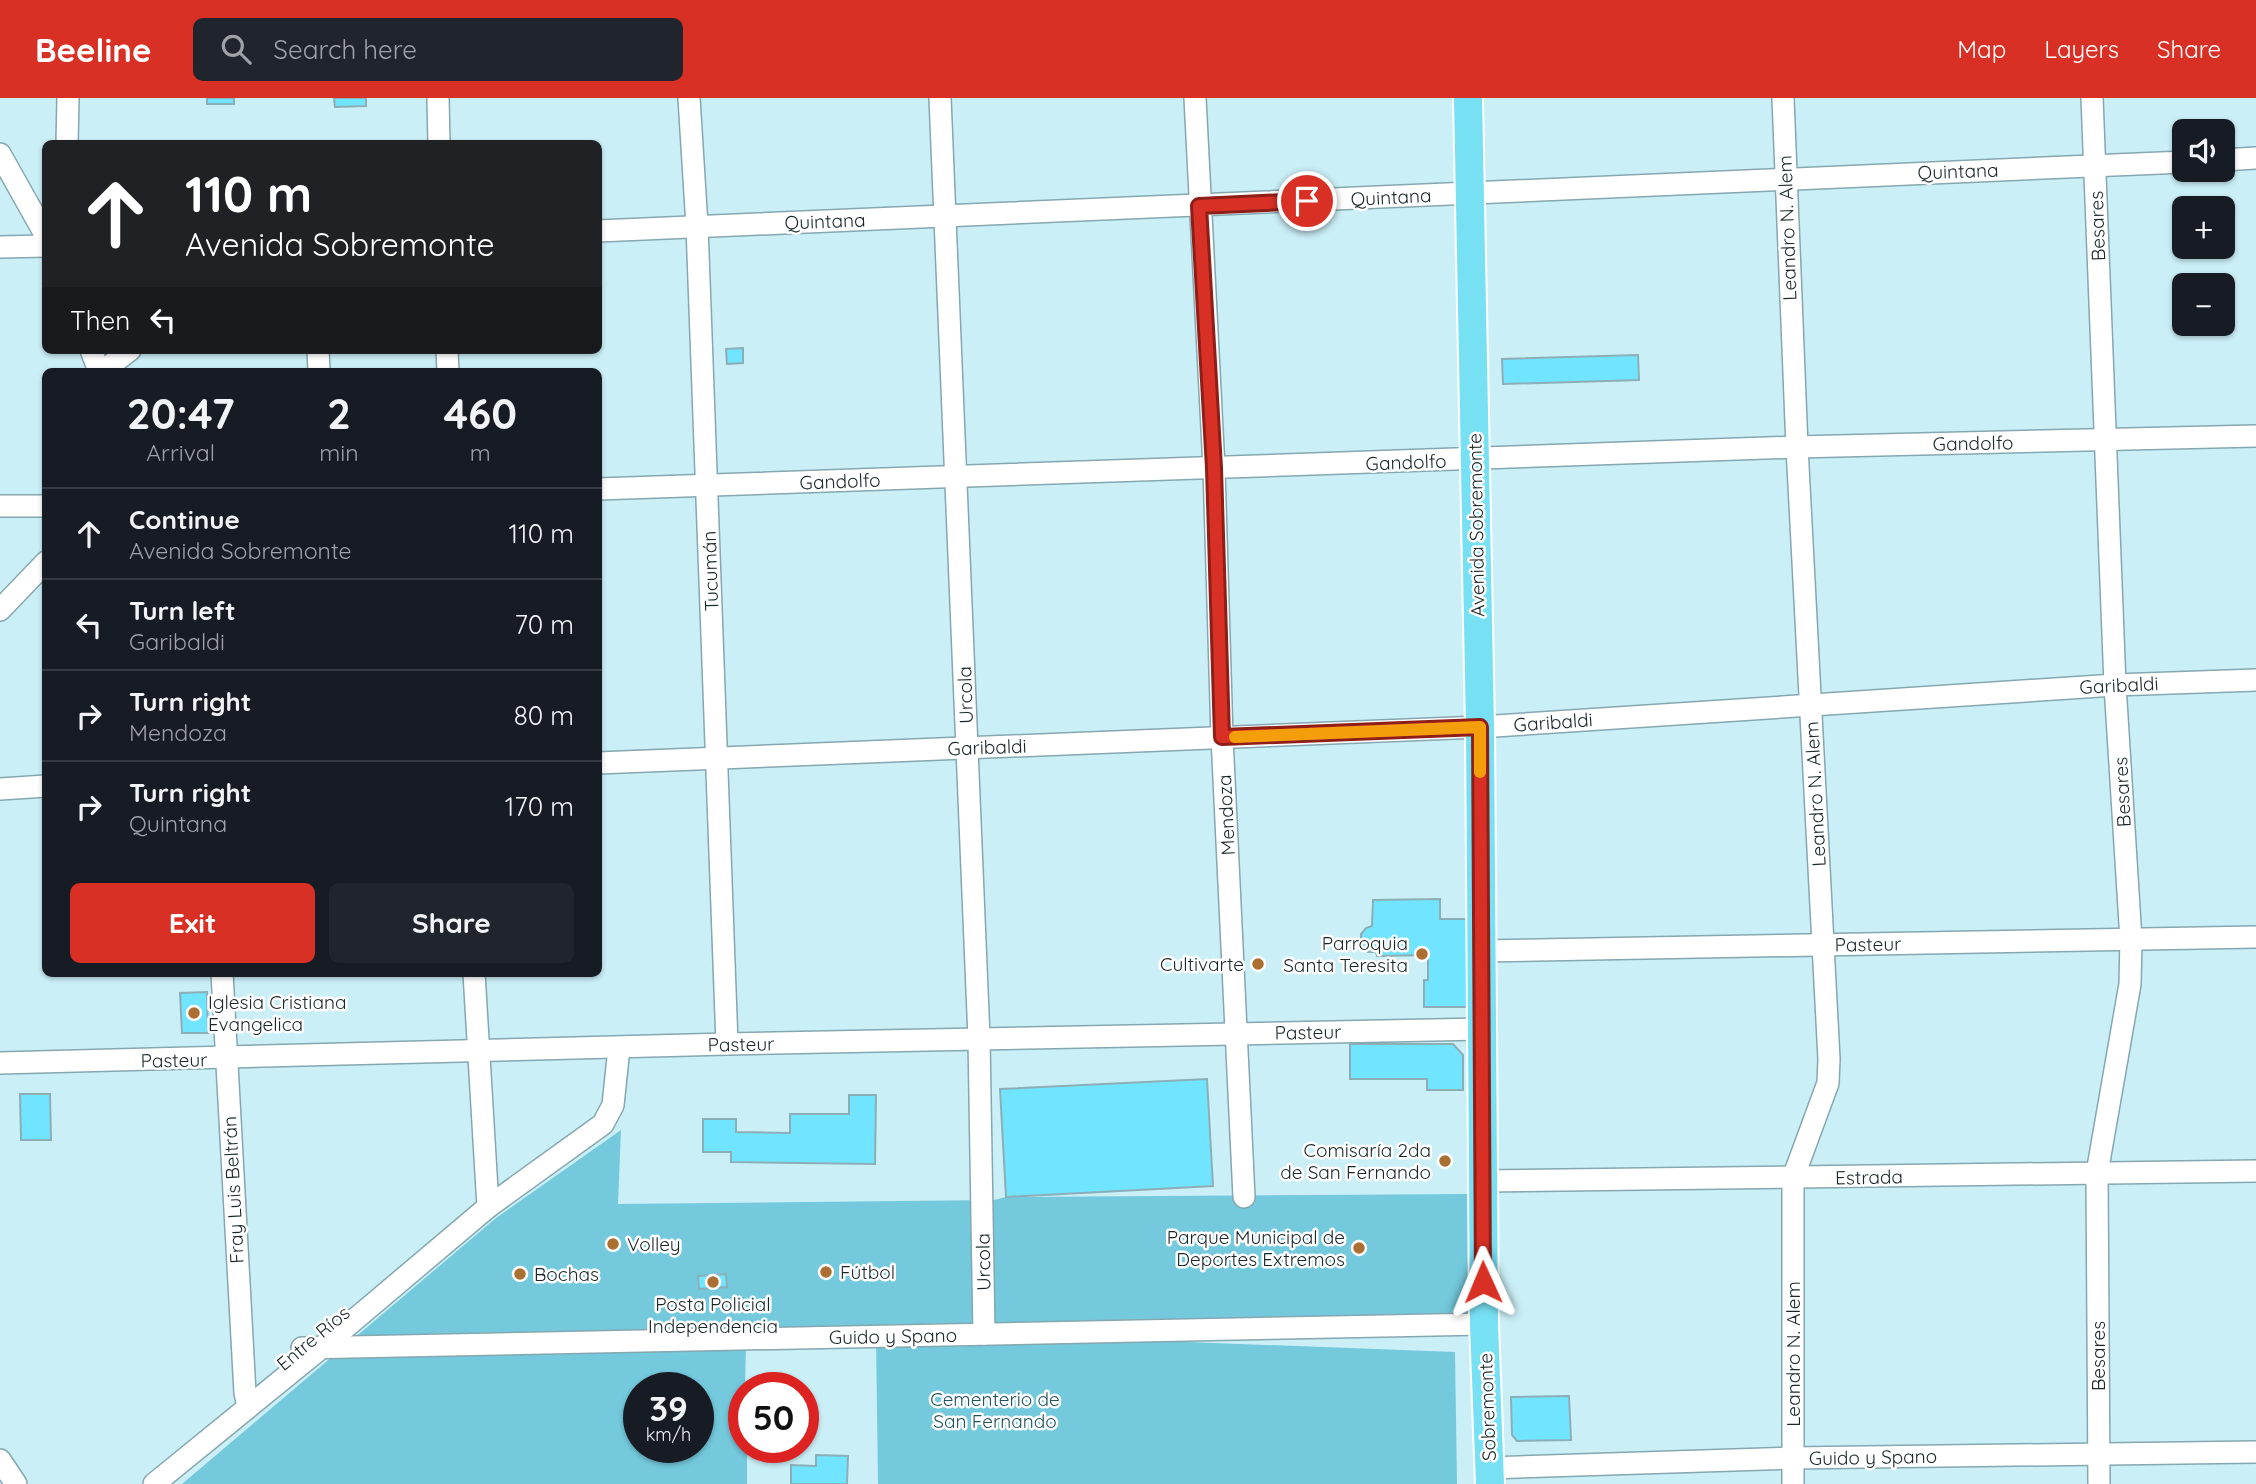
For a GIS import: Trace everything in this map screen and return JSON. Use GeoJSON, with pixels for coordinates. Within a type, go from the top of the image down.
{"type":"FeatureCollection","features":[{"type":"Feature","properties":{"kind":"main road","name":"Avenida Sobremonte"},"geometry":{"type":"LineString","coordinates":[[1468,98],[1480,727],[1480,951]]}},
{"type":"Feature","properties":{"kind":"main road","name":"Sobremonte"},"geometry":{"type":"LineString","coordinates":[[1480,951],[1484,1324],[1490,1476]]}},
{"type":"Feature","properties":{"kind":"street"},"geometry":{"type":"LineString","coordinates":[[67,140],[68,98]]}},
{"type":"Feature","properties":{"kind":"street"},"geometry":{"type":"LineString","coordinates":[[438,98],[439,140]]}},
{"type":"Feature","properties":{"kind":"street","name":"Tucumán"},"geometry":{"type":"LineString","coordinates":[[689,98],[697,226],[727,1044]]}},
{"type":"Feature","properties":{"kind":"street","name":"Urcola"},"geometry":{"type":"LineString","coordinates":[[940,98],[979,1038],[984,1334]]}},
{"type":"Feature","properties":{"kind":"street","name":"Mendoza"},"geometry":{"type":"LineString","coordinates":[[1195,98],[1214,468],[1222,737],[1244,1197]]}},
{"type":"Feature","properties":{"kind":"street","name":"Leandro N. Alem"},"geometry":{"type":"LineString","coordinates":[[1783,98],[1797,447],[1829,1059],[1828,1083],[1793,1178],[1793,1484]]}},
{"type":"Feature","properties":{"kind":"street","name":"Besares"},"geometry":{"type":"LineString","coordinates":[[2092,98],[2115,685],[2131,940],[2130,984],[2097,1173],[2099,1484]]}},
{"type":"Feature","properties":{"kind":"street"},"geometry":{"type":"LineString","coordinates":[[0,154],[42,229]]}},
{"type":"Feature","properties":{"kind":"street"},"geometry":{"type":"LineString","coordinates":[[2235,159],[2256,158]]}},
{"type":"Feature","properties":{"kind":"street","name":"Quintana"},"geometry":{"type":"LineString","coordinates":[[602,231],[1199,206],[1785,177],[2172,163]]}},
{"type":"Feature","properties":{"kind":"street"},"geometry":{"type":"LineString","coordinates":[[0,247],[42,246]]}},
{"type":"Feature","properties":{"kind":"street"},"geometry":{"type":"LineString","coordinates":[[105,368],[124,354]]}},
{"type":"Feature","properties":{"kind":"street","name":"Gandolfo"},"geometry":{"type":"LineString","coordinates":[[602,489],[1797,447],[2256,436]]}},
{"type":"Feature","properties":{"kind":"street"},"geometry":{"type":"LineString","coordinates":[[0,506],[42,506]]}},
{"type":"Feature","properties":{"kind":"street"},"geometry":{"type":"LineString","coordinates":[[0,610],[42,566]]}},
{"type":"Feature","properties":{"kind":"street","name":"Garibaldi"},"geometry":{"type":"LineString","coordinates":[[602,764],[1480,727],[2115,685],[2256,680]]}},
{"type":"Feature","properties":{"kind":"street"},"geometry":{"type":"LineString","coordinates":[[0,789],[42,786]]}},
{"type":"Feature","properties":{"kind":"street","name":"Pasteur"},"geometry":{"type":"LineString","coordinates":[[1480,951],[2256,937]]}},
{"type":"Feature","properties":{"kind":"street","name":"Fray Luis Beltrán"},"geometry":{"type":"LineString","coordinates":[[222,977],[247,1400]]}},
{"type":"Feature","properties":{"kind":"street"},"geometry":{"type":"LineString","coordinates":[[474,977],[488,1198]]}},
{"type":"Feature","properties":{"kind":"street","name":"Pasteur"},"geometry":{"type":"LineString","coordinates":[[0,1063],[979,1038],[1482,1029]]}},
{"type":"Feature","properties":{"kind":"street","name":"Entre Ríos"},"geometry":{"type":"LineString","coordinates":[[137,1484],[312,1348],[488,1198],[603,1124],[614,1105],[619,1048]]}},
{"type":"Feature","properties":{"kind":"street","name":"Estrada"},"geometry":{"type":"LineString","coordinates":[[1482,1181],[2256,1171]]}},
{"type":"Feature","properties":{"kind":"street","name":"Guido y Spano"},"geometry":{"type":"LineString","coordinates":[[312,1348],[1484,1324]]}},
{"type":"Feature","properties":{"kind":"street","name":"Entre Ríos"},"geometry":{"type":"LineString","coordinates":[[154,1484],[247,1400]]}},
{"type":"Feature","properties":{"kind":"street","name":"Guido y Spano"},"geometry":{"type":"LineString","coordinates":[[1490,1476],[1580,1475],[1792,1458],[2256,1452]]}},
{"type":"Feature","properties":{"kind":"street"},"geometry":{"type":"LineString","coordinates":[[0,1460],[16,1484]]}},
{"type":"Feature","properties":{"kind":"green space","name":"Cementerio de San Fernando"},"geometry":{"type":"Polygon","coordinates":[[[621,1130],[618,1204],[994,1200],[1006,1197],[1472,1194],[1475,1324],[1002,1335],[1455,1352],[1457,1484],[878,1484],[876,1337],[746,1339],[745,1372],[728,1372],[728,1463],[747,1463],[747,1484],[182,1484],[496,1218],[621,1130]]]}},
{"type":"Feature","properties":{"kind":"building"},"geometry":{"type":"Polygon","coordinates":[[[207,98],[234,98],[234,104],[207,104],[207,98]]]}},
{"type":"Feature","properties":{"kind":"building"},"geometry":{"type":"Polygon","coordinates":[[[334,98],[366,98],[366,106],[335,107],[334,98]]]}},
{"type":"Feature","properties":{"kind":"building"},"geometry":{"type":"Polygon","coordinates":[[[743,348],[743,363],[727,364],[726,349],[743,348]]]}},
{"type":"Feature","properties":{"kind":"building"},"geometry":{"type":"Polygon","coordinates":[[[1638,355],[1639,380],[1503,384],[1502,359],[1638,355]]]}},
{"type":"Feature","properties":{"kind":"building","name":"Parroquia Santa Teresita"},"geometry":{"type":"Polygon","coordinates":[[[1440,899],[1440,919],[1467,919],[1468,1007],[1424,1007],[1428,955],[1377,956],[1376,952],[1368,952],[1361,946],[1361,934],[1372,926],[1373,900],[1440,899]]]}},
{"type":"Feature","properties":{"kind":"building","name":"Iglesia Cristiana Evangelica"},"geometry":{"type":"Polygon","coordinates":[[[207,992],[208,1033],[182,1033],[180,993],[207,992]]]}},
{"type":"Feature","properties":{"kind":"building"},"geometry":{"type":"Polygon","coordinates":[[[1350,1044],[1453,1044],[1463,1055],[1463,1090],[1427,1090],[1427,1079],[1350,1079],[1350,1044]]]}},
{"type":"Feature","properties":{"kind":"building"},"geometry":{"type":"Polygon","coordinates":[[[1207,1079],[1213,1186],[1006,1197],[1000,1089],[1207,1079]]]}},
{"type":"Feature","properties":{"kind":"building"},"geometry":{"type":"Polygon","coordinates":[[[20,1094],[50,1094],[51,1140],[21,1140],[20,1094]]]}},
{"type":"Feature","properties":{"kind":"building"},"geometry":{"type":"Polygon","coordinates":[[[849,1095],[876,1095],[875,1164],[731,1162],[731,1152],[703,1152],[703,1119],[736,1119],[736,1132],[790,1133],[790,1114],[849,1114],[849,1095]]]}},
{"type":"Feature","properties":{"kind":"building","name":"Posta Policial Independencia"},"geometry":{"type":"Polygon","coordinates":[[[726,1274],[727,1287],[699,1289],[698,1276],[726,1274]]]}},
{"type":"Feature","properties":{"kind":"building"},"geometry":{"type":"Polygon","coordinates":[[[1569,1396],[1571,1440],[1517,1441],[1512,1435],[1511,1397],[1569,1396]]]}},
{"type":"Feature","properties":{"kind":"building"},"geometry":{"type":"Polygon","coordinates":[[[819,1455],[848,1456],[847,1484],[791,1484],[791,1465],[816,1466],[819,1455]]]}},
{"type":"Feature","properties":{"kind":"slow traffic"},"geometry":{"type":"LineString","coordinates":[[1235,737],[1480,727],[1480,772]]}},
{"type":"Feature","properties":{"kind":"place","name":"Parroquia Santa Teresita"},"geometry":{"type":"Point","coordinates":[1422,954]}},
{"type":"Feature","properties":{"kind":"place","name":"Cultivarte"},"geometry":{"type":"Point","coordinates":[1258,964]}},
{"type":"Feature","properties":{"kind":"place","name":"Iglesia Cristiana Evangelica"},"geometry":{"type":"Point","coordinates":[194,1013]}},
{"type":"Feature","properties":{"kind":"place","name":"Comisaría 2da de San Fernando"},"geometry":{"type":"Point","coordinates":[1445,1161]}},
{"type":"Feature","properties":{"kind":"place","name":"Volley"},"geometry":{"type":"Point","coordinates":[613,1244]}},
{"type":"Feature","properties":{"kind":"place","name":"Parque Municipal de Deportes Extremos"},"geometry":{"type":"Point","coordinates":[1359,1248]}},
{"type":"Feature","properties":{"kind":"place","name":"Fútbol"},"geometry":{"type":"Point","coordinates":[826,1272]}},
{"type":"Feature","properties":{"kind":"place","name":"Bochas"},"geometry":{"type":"Point","coordinates":[520,1274]}},
{"type":"Feature","properties":{"kind":"place","name":"Posta Policial Independencia"},"geometry":{"type":"Point","coordinates":[713,1282]}},
{"type":"Feature","properties":{"kind":"route"},"geometry":{"type":"LineString","coordinates":[[1307,201],[1199,206],[1214,468],[1222,737],[1480,727],[1483,1282]]}}]}
